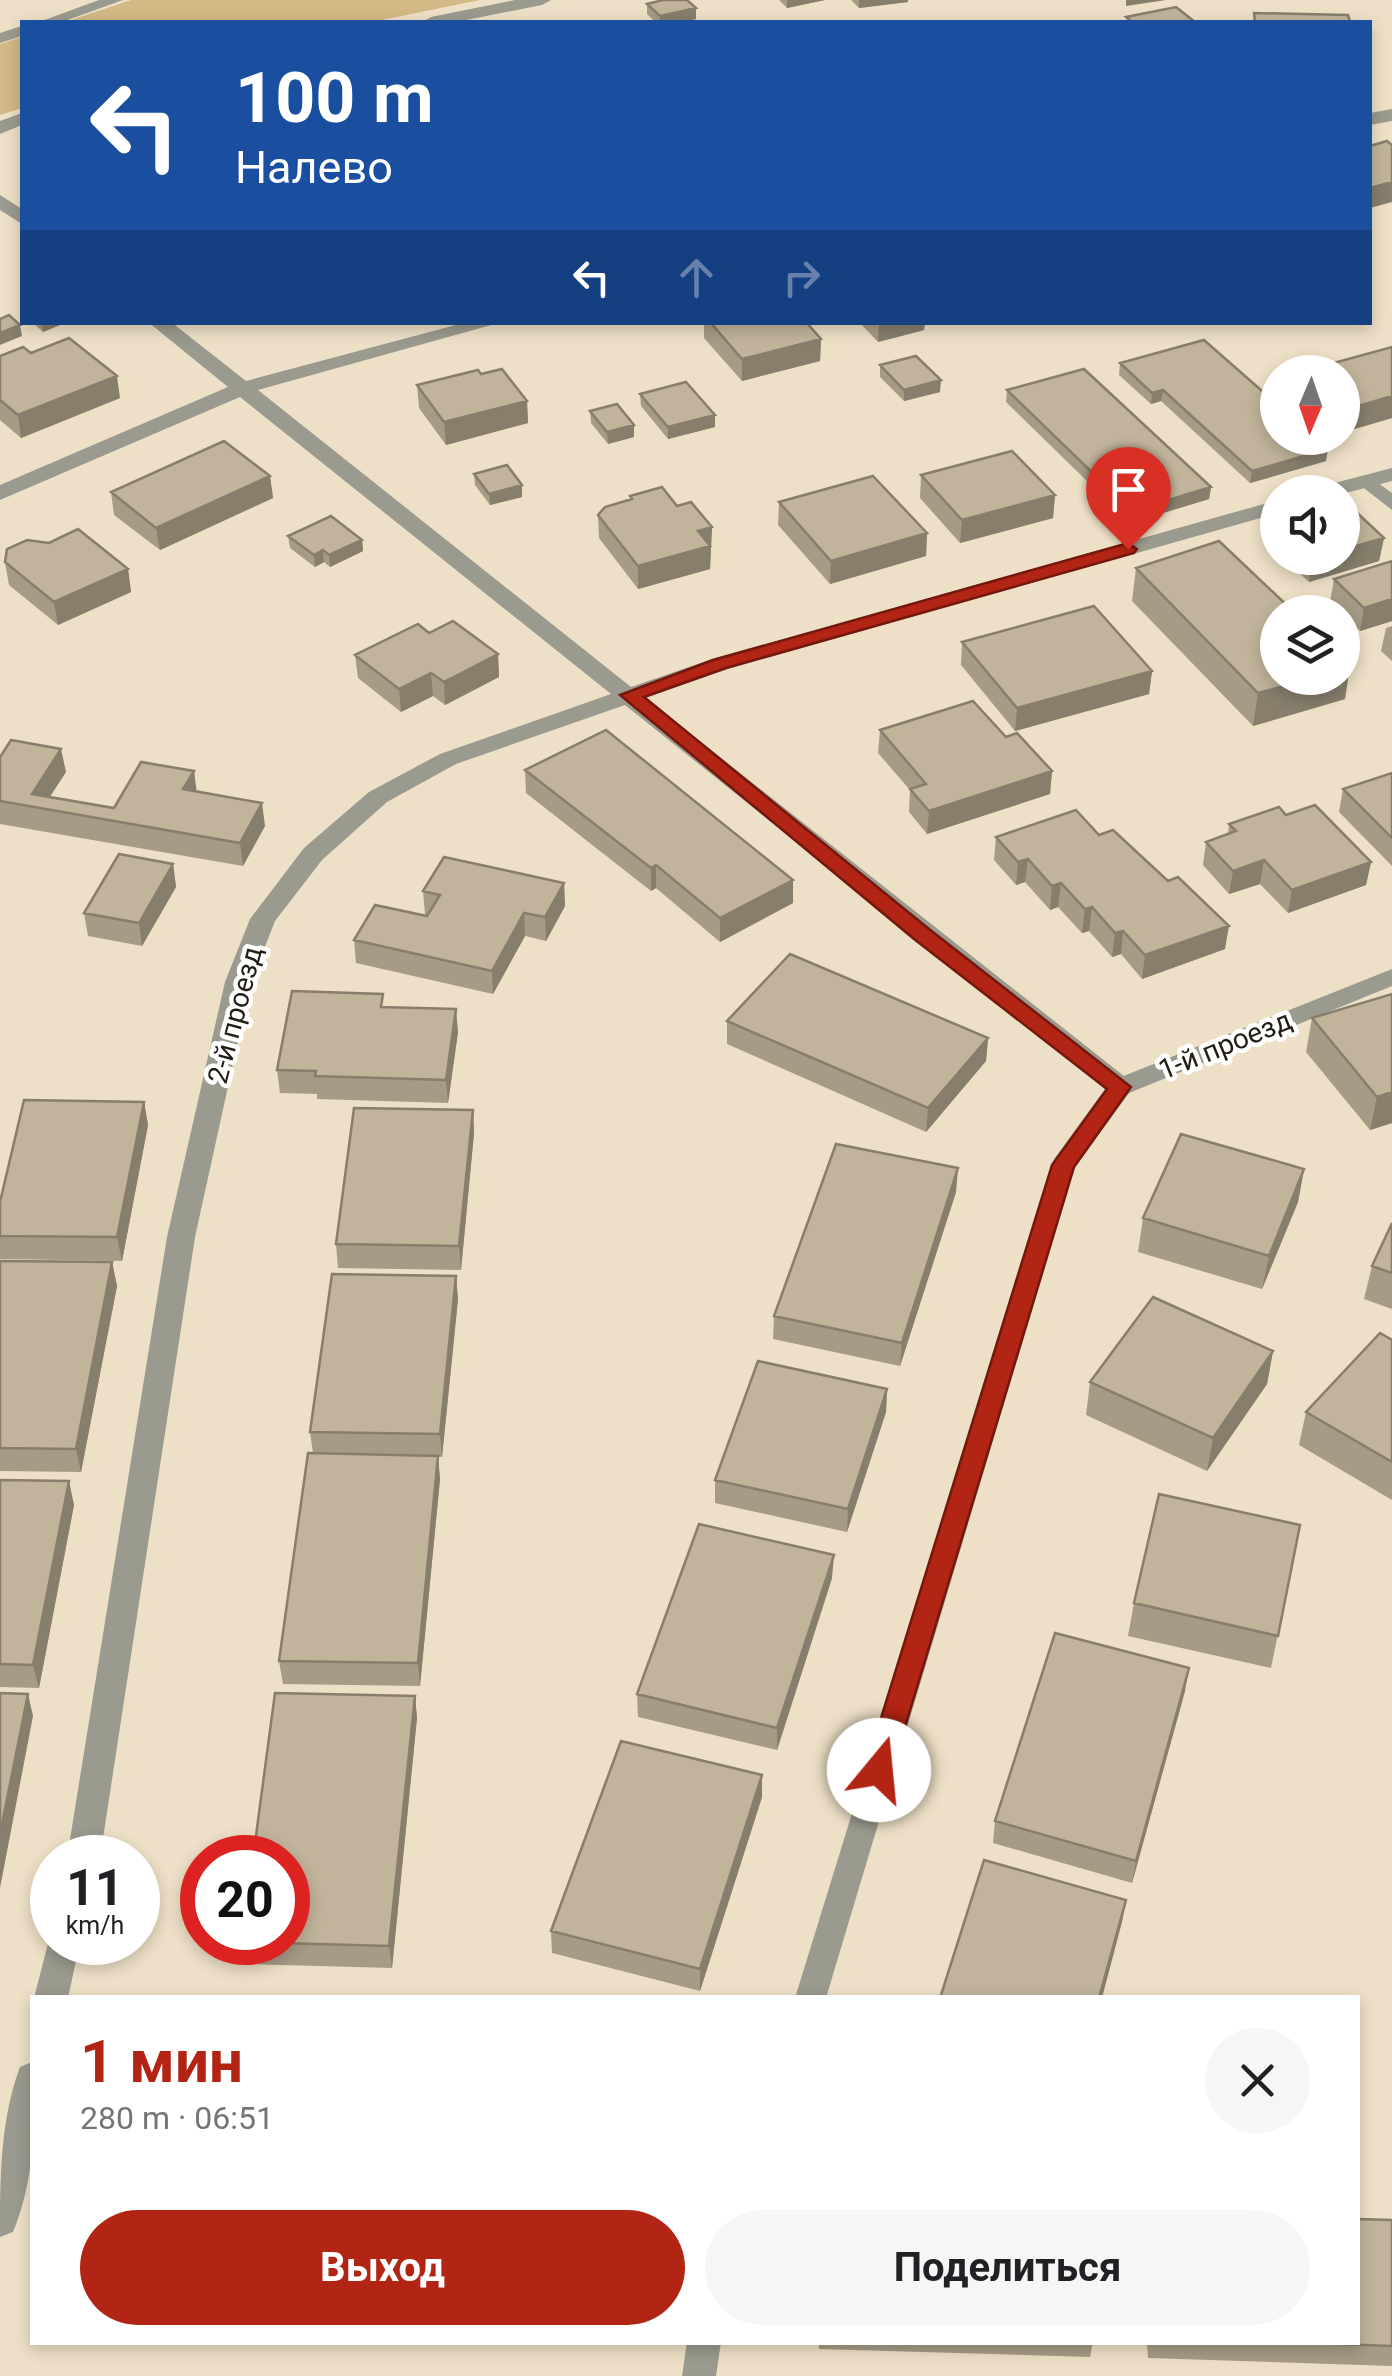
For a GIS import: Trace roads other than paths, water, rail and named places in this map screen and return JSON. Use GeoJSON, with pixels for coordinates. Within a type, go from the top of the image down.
{"type":"FeatureCollection","features":[{"type":"Feature","properties":{"kind":"street"},"geometry":{"type":"LineString","coordinates":[[442,20],[542,0]]}},
{"type":"Feature","properties":{"kind":"street"},"geometry":{"type":"LineString","coordinates":[[0,200],[20,216]]}},
{"type":"Feature","properties":{"kind":"street"},"geometry":{"type":"LineString","coordinates":[[162,325],[630,695],[922,934],[1120,1087]]}},
{"type":"Feature","properties":{"kind":"street"},"geometry":{"type":"LineString","coordinates":[[0,492],[242,388],[481,325]]}},
{"type":"Feature","properties":{"kind":"street"},"geometry":{"type":"LineString","coordinates":[[1360,483],[1392,474]]}},
{"type":"Feature","properties":{"kind":"street","name":"2-й проезд"},"geometry":{"type":"LineString","coordinates":[[87,1835],[182,1237],[238,982],[262,919],[313,854],[378,797],[448,759],[720,664],[1260,511]]}},
{"type":"Feature","properties":{"kind":"street"},"geometry":{"type":"LineString","coordinates":[[52,1995],[59,1965]]}},
{"type":"Feature","properties":{"kind":"street"},"geometry":{"type":"LineString","coordinates":[[0,2220],[30,2087]]}},
{"type":"Feature","properties":{"kind":"lane"},"geometry":{"type":"LineString","coordinates":[[54,20],[114,0]]}},
{"type":"Feature","properties":{"kind":"lane"},"geometry":{"type":"LineString","coordinates":[[1367,481],[1392,504]]}},
{"type":"Feature","properties":{"kind":"lane","name":"1-й проезд"},"geometry":{"type":"LineString","coordinates":[[1120,1087],[1392,978]]}},
{"type":"Feature","properties":{"kind":"lane"},"geometry":{"type":"LineString","coordinates":[[811,1995],[1063,1165],[1120,1087]]}},
{"type":"Feature","properties":{"kind":"lane"},"geometry":{"type":"LineString","coordinates":[[700,2376],[704,2345]]}}]}
